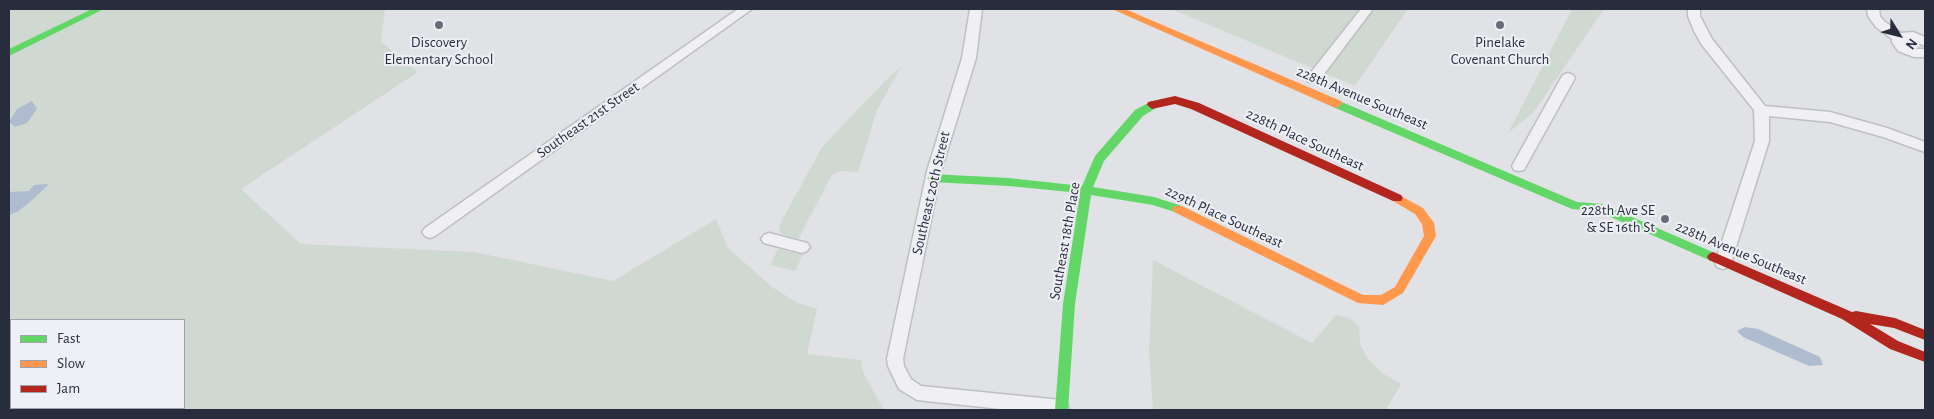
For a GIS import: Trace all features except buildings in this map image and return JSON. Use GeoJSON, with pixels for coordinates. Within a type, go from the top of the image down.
{"type":"FeatureCollection","features":[{"type":"Feature","properties":{"kind":"street"},"geometry":{"type":"LineString","coordinates":[[9,53],[99,9]]}},
{"type":"Feature","properties":{"kind":"street","name":"Southeast 21st Street"},"geometry":{"type":"LineString","coordinates":[[430,232],[746,9]]}},
{"type":"Feature","properties":{"kind":"street","name":"Southeast 20th Street"},"geometry":{"type":"LineString","coordinates":[[965,405],[917,393],[900,378],[895,359],[932,178],[969,58],[976,9]]}},
{"type":"Feature","properties":{"kind":"street","name":"228th Avenue Southeast"},"geometry":{"type":"LineString","coordinates":[[1117,9],[1576,206],[1598,207]]}},
{"type":"Feature","properties":{"kind":"street"},"geometry":{"type":"LineString","coordinates":[[1313,79],[1368,9]]}},
{"type":"Feature","properties":{"kind":"street"},"geometry":{"type":"LineString","coordinates":[[1694,9],[1696,22],[1707,42],[1738,77],[1761,110],[1764,127],[1762,141],[1723,263]]}},
{"type":"Feature","properties":{"kind":"street"},"geometry":{"type":"LineString","coordinates":[[1873,9],[1874,16],[1880,24],[1899,37],[1913,36],[1925,42]]}},
{"type":"Feature","properties":{"kind":"street"},"geometry":{"type":"LineString","coordinates":[[1899,37],[1898,42],[1904,48],[1914,53],[1925,53]]}},
{"type":"Feature","properties":{"kind":"street"},"geometry":{"type":"LineString","coordinates":[[1519,166],[1568,78]]}},
{"type":"Feature","properties":{"kind":"street","name":"228th Place Southeast"},"geometry":{"type":"LineString","coordinates":[[1157,103],[1175,100],[1188,103],[1410,204],[1424,217],[1430,229],[1428,242],[1399,290],[1392,296],[1376,301]]}},
{"type":"Feature","properties":{"kind":"street","name":"Southeast 18th Place"},"geometry":{"type":"LineString","coordinates":[[1061,409],[1069,304],[1086,190],[1099,159],[1113,141],[1140,113],[1157,103]]}},
{"type":"Feature","properties":{"kind":"street"},"geometry":{"type":"LineString","coordinates":[[1761,110],[1830,117],[1887,133],[1925,147]]}},
{"type":"Feature","properties":{"kind":"street","name":"229th Place Southeast"},"geometry":{"type":"LineString","coordinates":[[932,178],[1009,182],[1086,190],[1154,201],[1180,210],[1362,300],[1376,301]]}},
{"type":"Feature","properties":{"kind":"street","name":"228th Avenue Southeast"},"geometry":{"type":"LineString","coordinates":[[1586,195],[1598,207],[1723,263],[1846,314],[1894,345],[1925,357]]}},
{"type":"Feature","properties":{"kind":"street"},"geometry":{"type":"LineString","coordinates":[[769,239],[802,247]]}},
{"type":"Feature","properties":{"kind":"street","name":"228th Avenue Southeast"},"geometry":{"type":"LineString","coordinates":[[1846,314],[1895,323],[1925,335]]}},
{"type":"Feature","properties":{"kind":"street"},"geometry":{"type":"LineString","coordinates":[[965,405],[1061,409]]}},
{"type":"Feature","properties":{"kind":"shaded area"},"geometry":{"type":"Polygon","coordinates":[[[9,9],[385,9],[381,42],[418,72],[241,189],[301,244],[474,252],[613,281],[716,219],[728,248],[772,287],[796,302],[817,309],[807,354],[861,360],[863,372],[884,410],[9,410],[9,9]]]}},
{"type":"Feature","properties":{"kind":"shaded area"},"geometry":{"type":"Polygon","coordinates":[[[1171,9],[1408,9],[1355,86],[1171,9]]]}},
{"type":"Feature","properties":{"kind":"shaded area"},"geometry":{"type":"Polygon","coordinates":[[[1572,9],[1604,9],[1533,113],[1508,133],[1572,9]]]}},
{"type":"Feature","properties":{"kind":"shaded area"},"geometry":{"type":"Polygon","coordinates":[[[901,67],[877,110],[858,172],[840,171],[831,176],[798,240],[782,234],[779,230],[781,222],[822,147],[885,81],[901,67]]]}},
{"type":"Feature","properties":{"kind":"shaded area"},"geometry":{"type":"Polygon","coordinates":[[[778,249],[803,255],[795,271],[770,265],[778,249]]]}},
{"type":"Feature","properties":{"kind":"shaded area"},"geometry":{"type":"Polygon","coordinates":[[[1153,260],[1312,343],[1336,315],[1349,318],[1359,326],[1360,344],[1368,359],[1382,373],[1401,384],[1386,410],[1153,410],[1149,352],[1153,260]]]}},
{"type":"Feature","properties":{"kind":"water"},"geometry":{"type":"Polygon","coordinates":[[[32,101],[37,109],[27,123],[15,127],[9,122],[17,109],[32,101]]]}},
{"type":"Feature","properties":{"kind":"water"},"geometry":{"type":"Polygon","coordinates":[[[47,184],[29,203],[17,212],[9,215],[9,192],[29,191],[34,185],[47,184]]]}},
{"type":"Feature","properties":{"kind":"water"},"geometry":{"type":"Polygon","coordinates":[[[1745,327],[1758,329],[1820,357],[1823,365],[1809,366],[1743,337],[1737,331],[1745,327]]]}},
{"type":"Feature","properties":{"kind":"traffic: fast"},"geometry":{"type":"LineString","coordinates":[[9,53],[99,9]]}},
{"type":"Feature","properties":{"kind":"traffic: fast"},"geometry":{"type":"LineString","coordinates":[[1337,104],[1576,206],[1598,207],[1713,257]]}},
{"type":"Feature","properties":{"kind":"traffic: fast"},"geometry":{"type":"LineString","coordinates":[[1061,410],[1069,304],[1086,190],[1099,159],[1139,113],[1152,105]]}},
{"type":"Feature","properties":{"kind":"traffic: fast"},"geometry":{"type":"LineString","coordinates":[[932,178],[1009,182],[1086,190],[1154,201],[1178,209]]}},
{"type":"Feature","properties":{"kind":"traffic: slow"},"geometry":{"type":"LineString","coordinates":[[1117,9],[1337,104]]}},
{"type":"Feature","properties":{"kind":"traffic: slow"},"geometry":{"type":"LineString","coordinates":[[1178,209],[1362,300],[1383,300],[1399,290],[1430,236],[1428,223],[1419,211],[1397,198]]}},
{"type":"Feature","properties":{"kind":"traffic: jam"},"geometry":{"type":"LineString","coordinates":[[1152,105],[1175,100],[1195,106],[1397,198]]}},
{"type":"Feature","properties":{"kind":"traffic: jam"},"geometry":{"type":"LineString","coordinates":[[1713,257],[1846,315],[1894,345],[1925,357]]}},
{"type":"Feature","properties":{"kind":"traffic: jam"},"geometry":{"type":"LineString","coordinates":[[1856,316],[1895,323],[1925,335]]}},
{"type":"Feature","properties":{"kind":"place","name":"Discovery Elementary School"},"geometry":{"type":"Point","coordinates":[439,25]}},
{"type":"Feature","properties":{"kind":"place","name":"Pinelake Covenant Church"},"geometry":{"type":"Point","coordinates":[1500,25]}},
{"type":"Feature","properties":{"kind":"place","name":"228th Ave SE & SE 16th St"},"geometry":{"type":"Point","coordinates":[1665,219]}}]}
